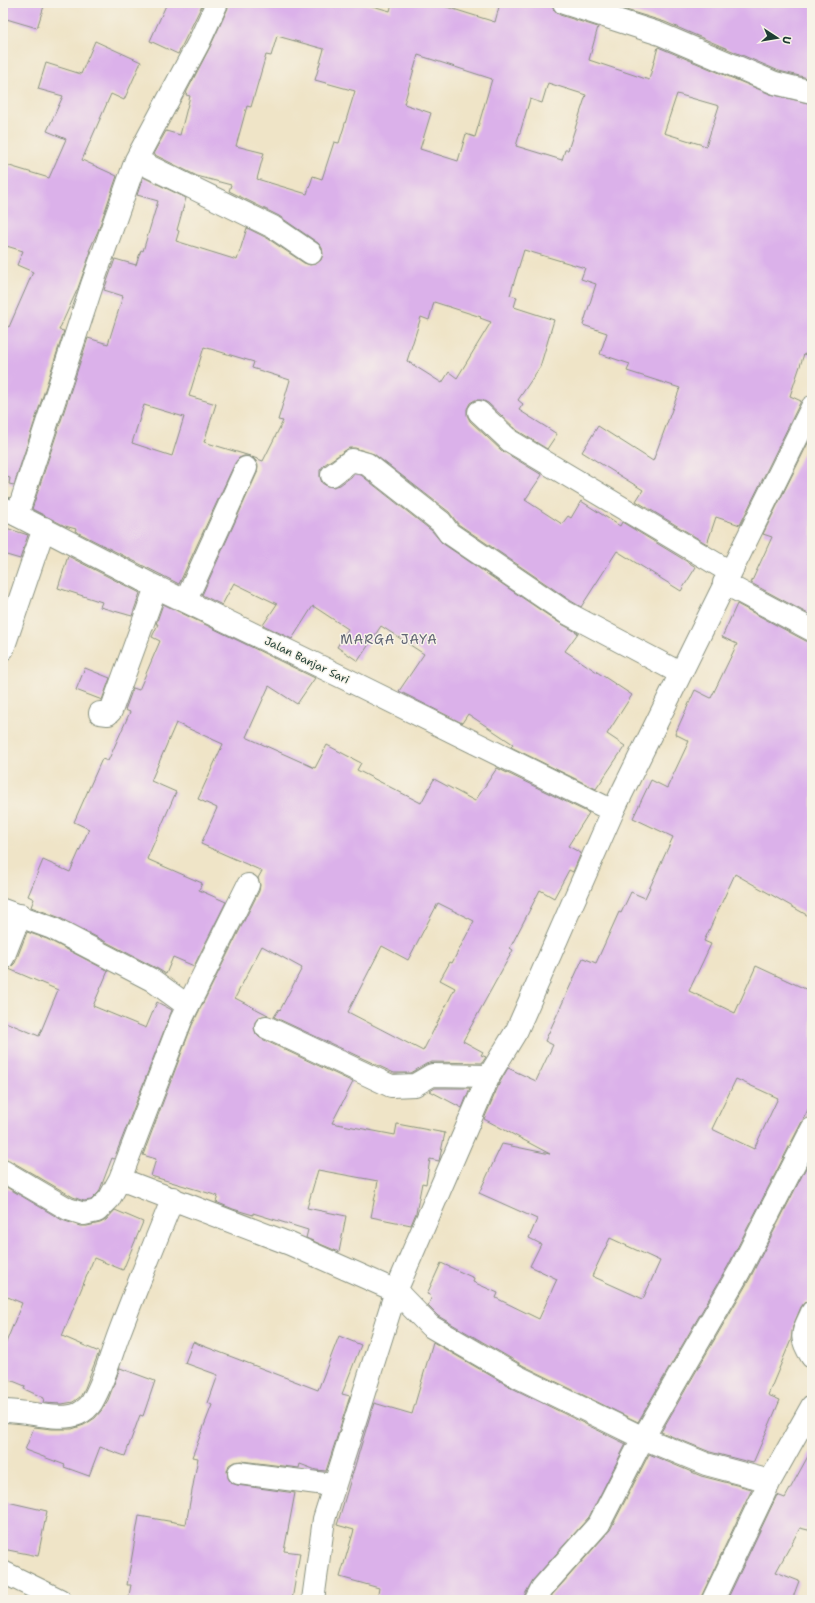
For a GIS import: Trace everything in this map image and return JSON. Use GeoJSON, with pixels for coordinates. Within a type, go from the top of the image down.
{"type":"FeatureCollection","features":[{"type":"Feature","properties":{"kind":"street"},"geometry":{"type":"LineString","coordinates":[[10,511],[136,160],[199,42],[217,3]]}},
{"type":"Feature","properties":{"kind":"street"},"geometry":{"type":"LineString","coordinates":[[564,3],[660,34],[775,83],[812,92]]}},
{"type":"Feature","properties":{"kind":"street"},"geometry":{"type":"LineString","coordinates":[[136,160],[273,227],[311,253]]}},
{"type":"Feature","properties":{"kind":"street"},"geometry":{"type":"LineString","coordinates":[[313,1600],[324,1519],[333,1485],[396,1291],[490,1076],[516,1030],[613,811],[812,407]]}},
{"type":"Feature","properties":{"kind":"street"},"geometry":{"type":"LineString","coordinates":[[479,412],[510,441],[812,630]]}},
{"type":"Feature","properties":{"kind":"street"},"geometry":{"type":"LineString","coordinates":[[332,475],[352,460],[367,464],[441,522],[449,532],[565,612],[680,673]]}},
{"type":"Feature","properties":{"kind":"street"},"geometry":{"type":"LineString","coordinates":[[186,600],[246,468]]}},
{"type":"Feature","properties":{"kind":"street","name":"Jalan Banjar Sari"},"geometry":{"type":"LineString","coordinates":[[10,511],[156,587],[186,600],[613,811]]}},
{"type":"Feature","properties":{"kind":"street"},"geometry":{"type":"LineString","coordinates":[[3,648],[44,528]]}},
{"type":"Feature","properties":{"kind":"street"},"geometry":{"type":"LineString","coordinates":[[100,713],[108,714],[111,711],[156,587]]}},
{"type":"Feature","properties":{"kind":"street"},"geometry":{"type":"LineString","coordinates":[[3,1171],[68,1209],[84,1214],[97,1211],[110,1199],[120,1179],[175,1034],[248,885]]}},
{"type":"Feature","properties":{"kind":"street"},"geometry":{"type":"LineString","coordinates":[[3,958],[12,912],[52,928],[152,980],[188,1006]]}},
{"type":"Feature","properties":{"kind":"street"},"geometry":{"type":"LineString","coordinates":[[266,1027],[391,1086],[415,1085],[432,1076],[490,1076]]}},
{"type":"Feature","properties":{"kind":"street"},"geometry":{"type":"LineString","coordinates":[[536,1600],[542,1588],[599,1524],[643,1438],[739,1272],[812,1129]]}},
{"type":"Feature","properties":{"kind":"street"},"geometry":{"type":"LineString","coordinates":[[120,1179],[290,1244],[396,1291],[430,1326],[518,1376],[643,1438],[706,1464],[770,1481]]}},
{"type":"Feature","properties":{"kind":"street"},"geometry":{"type":"LineString","coordinates":[[3,1411],[65,1417],[77,1415],[91,1404],[173,1198]]}},
{"type":"Feature","properties":{"kind":"street"},"geometry":{"type":"LineString","coordinates":[[812,1312],[803,1330],[802,1339],[812,1357]]}},
{"type":"Feature","properties":{"kind":"street"},"geometry":{"type":"LineString","coordinates":[[713,1600],[770,1481],[812,1406]]}},
{"type":"Feature","properties":{"kind":"street"},"geometry":{"type":"LineString","coordinates":[[238,1473],[333,1485]]}},
{"type":"Feature","properties":{"kind":"street"},"geometry":{"type":"LineString","coordinates":[[3,1572],[60,1600]]}},
{"type":"Feature","properties":{"kind":"building"},"geometry":{"type":"Polygon","coordinates":[[[3,3],[45,3],[37,28],[3,18],[3,3]]]}},
{"type":"Feature","properties":{"kind":"building"},"geometry":{"type":"Polygon","coordinates":[[[167,3],[203,3],[178,54],[150,41],[167,3]]]}},
{"type":"Feature","properties":{"kind":"building"},"geometry":{"type":"Polygon","coordinates":[[[229,3],[362,3],[390,11],[392,3],[434,3],[495,22],[500,3],[552,3],[554,11],[560,15],[598,27],[589,60],[649,80],[658,47],[770,94],[812,104],[812,357],[804,354],[790,396],[801,401],[740,525],[716,517],[707,544],[636,501],[643,490],[582,452],[598,426],[653,461],[680,388],[627,371],[630,364],[600,354],[607,333],[583,325],[596,284],[581,279],[585,268],[524,250],[510,295],[517,297],[514,307],[554,320],[540,367],[518,400],[523,404],[519,410],[557,434],[547,449],[518,431],[488,403],[482,400],[475,400],[470,403],[467,409],[467,415],[470,421],[501,450],[542,475],[525,500],[562,524],[568,516],[571,518],[581,501],[620,526],[622,522],[696,567],[681,591],[617,551],[581,607],[458,524],[449,512],[374,454],[355,448],[349,448],[324,465],[320,470],[322,483],[333,487],[340,485],[355,474],[361,475],[432,531],[442,543],[558,622],[578,633],[565,651],[632,695],[607,734],[625,746],[596,789],[511,747],[513,744],[468,714],[462,723],[399,691],[424,654],[381,626],[358,661],[337,647],[348,629],[313,606],[292,639],[263,625],[277,604],[234,583],[222,605],[202,595],[257,473],[258,466],[252,457],[263,461],[283,421],[278,420],[290,380],[252,368],[254,362],[204,347],[189,396],[216,404],[204,442],[250,456],[239,458],[235,463],[179,584],[75,531],[76,529],[65,526],[32,509],[88,338],[108,344],[123,296],[104,290],[115,259],[136,265],[141,250],[143,251],[158,201],[137,195],[143,177],[186,198],[177,230],[179,231],[176,241],[237,260],[247,228],[267,238],[304,263],[310,265],[316,264],[321,260],[323,254],[322,248],[318,243],[279,216],[229,191],[231,185],[197,176],[153,154],[166,131],[180,135],[190,96],[186,95],[187,91],[228,8],[229,3]],[[277,36],[271,56],[266,55],[251,107],[247,106],[236,146],[264,153],[257,179],[307,194],[313,176],[322,179],[334,142],[339,143],[355,91],[315,80],[324,49],[277,36]],[[418,55],[404,104],[431,113],[420,149],[458,161],[466,134],[475,137],[492,79],[418,55]],[[548,83],[542,103],[530,99],[516,146],[562,160],[565,150],[568,150],[586,95],[548,83]],[[677,94],[664,133],[706,146],[719,106],[677,94]],[[434,302],[429,320],[421,317],[407,361],[442,383],[449,372],[457,378],[491,322],[480,318],[481,317],[434,302]],[[144,405],[132,443],[172,456],[184,417],[144,405]]]}},
{"type":"Feature","properties":{"kind":"building"},"geometry":{"type":"Polygon","coordinates":[[[614,3],[812,3],[812,79],[779,71],[665,22],[613,6],[614,3]]]}},
{"type":"Feature","properties":{"kind":"building"},"geometry":{"type":"Polygon","coordinates":[[[95,41],[141,62],[124,100],[111,94],[82,160],[117,176],[98,231],[89,251],[91,251],[78,288],[59,330],[64,331],[14,485],[9,484],[10,478],[3,476],[3,324],[9,327],[33,272],[17,265],[23,251],[3,245],[3,164],[49,178],[66,139],[47,131],[63,96],[38,89],[46,63],[81,74],[95,41]]]}},
{"type":"Feature","properties":{"kind":"building"},"geometry":{"type":"Polygon","coordinates":[[[808,443],[812,445],[812,616],[751,583],[772,537],[763,534],[808,443]]]}},
{"type":"Feature","properties":{"kind":"building"},"geometry":{"type":"Polygon","coordinates":[[[3,527],[28,535],[20,559],[3,554],[3,527]]]}},
{"type":"Feature","properties":{"kind":"building"},"geometry":{"type":"Polygon","coordinates":[[[68,556],[140,593],[132,616],[100,607],[102,602],[58,588],[68,556]]]}},
{"type":"Feature","properties":{"kind":"building"},"geometry":{"type":"Polygon","coordinates":[[[163,604],[315,678],[297,704],[269,686],[246,737],[315,768],[327,745],[361,763],[357,770],[421,803],[434,779],[475,801],[497,768],[589,813],[568,846],[581,853],[573,872],[569,870],[554,898],[540,890],[510,948],[513,950],[463,1041],[483,1052],[481,1055],[486,1057],[482,1063],[432,1062],[411,1073],[394,1073],[274,1017],[279,1009],[280,1010],[302,968],[262,946],[235,998],[268,1015],[259,1017],[255,1022],[254,1028],[256,1034],[260,1038],[353,1082],[332,1123],[395,1135],[397,1124],[445,1133],[439,1161],[430,1159],[426,1184],[422,1183],[416,1213],[411,1225],[371,1217],[378,1181],[318,1170],[307,1208],[346,1216],[339,1252],[306,1238],[308,1230],[253,1213],[253,1215],[233,1209],[216,1202],[218,1196],[151,1176],[156,1159],[143,1155],[192,1025],[259,891],[260,885],[258,878],[262,871],[201,844],[217,808],[198,799],[223,744],[176,723],[151,781],[176,792],[147,859],[202,883],[199,890],[226,902],[194,966],[173,957],[166,974],[58,917],[31,907],[34,899],[28,896],[43,860],[70,872],[89,829],[74,822],[102,759],[108,761],[130,712],[125,710],[133,688],[139,690],[160,641],[152,637],[158,624],[156,624],[163,604]],[[438,903],[408,960],[382,946],[348,1012],[423,1051],[455,988],[440,980],[450,962],[452,963],[474,921],[438,903]]]}},
{"type":"Feature","properties":{"kind":"building"},"geometry":{"type":"Polygon","coordinates":[[[737,604],[806,641],[812,642],[812,918],[735,874],[704,941],[711,944],[689,991],[735,1013],[756,966],[812,992],[812,1102],[728,1266],[638,1422],[524,1366],[438,1316],[428,1306],[432,1296],[427,1294],[441,1263],[474,1278],[473,1282],[498,1293],[496,1298],[539,1319],[557,1279],[530,1266],[541,1244],[529,1238],[537,1219],[479,1193],[502,1144],[550,1154],[484,1119],[500,1082],[508,1068],[536,1081],[553,1045],[545,1041],[583,958],[596,963],[619,912],[621,913],[631,892],[645,898],[673,837],[633,818],[651,780],[667,788],[689,741],[675,734],[695,690],[711,698],[737,644],[722,637],[737,604]],[[736,1079],[712,1129],[754,1149],[778,1098],[736,1079]],[[610,1238],[592,1276],[643,1299],[660,1261],[610,1238]]]}},
{"type":"Feature","properties":{"kind":"building"},"geometry":{"type":"Polygon","coordinates":[[[85,668],[110,678],[102,700],[76,690],[85,668]]]}},
{"type":"Feature","properties":{"kind":"building"},"geometry":{"type":"Polygon","coordinates":[[[27,932],[47,939],[108,971],[93,1006],[146,1028],[157,1002],[172,1010],[114,1159],[112,1158],[99,1192],[91,1200],[84,1201],[73,1197],[9,1160],[3,1159],[3,1021],[39,1036],[58,990],[9,969],[15,963],[27,932]]]}},
{"type":"Feature","properties":{"kind":"building"},"geometry":{"type":"Polygon","coordinates":[[[435,1088],[470,1088],[462,1108],[430,1091],[435,1088]]]}},
{"type":"Feature","properties":{"kind":"building"},"geometry":{"type":"Polygon","coordinates":[[[812,1156],[812,1300],[805,1302],[801,1307],[793,1326],[791,1340],[768,1395],[780,1400],[753,1463],[710,1452],[661,1432],[750,1278],[812,1156]]]}},
{"type":"Feature","properties":{"kind":"building"},"geometry":{"type":"Polygon","coordinates":[[[3,1185],[62,1220],[80,1226],[100,1223],[106,1220],[115,1210],[143,1222],[123,1270],[94,1258],[62,1336],[99,1352],[85,1388],[80,1397],[73,1402],[62,1404],[43,1403],[44,1398],[24,1389],[25,1386],[3,1377],[3,1350],[22,1303],[3,1295],[3,1185]]]}},
{"type":"Feature","properties":{"kind":"building"},"geometry":{"type":"Polygon","coordinates":[[[339,1336],[361,1345],[342,1394],[350,1396],[326,1471],[316,1470],[300,1464],[299,1468],[241,1461],[234,1462],[229,1465],[227,1471],[228,1478],[231,1483],[237,1485],[295,1493],[284,1551],[300,1553],[292,1600],[128,1600],[131,1585],[127,1585],[139,1516],[186,1524],[198,1458],[192,1457],[212,1405],[208,1403],[218,1375],[185,1363],[193,1342],[318,1390],[339,1336]]]}},
{"type":"Feature","properties":{"kind":"building"},"geometry":{"type":"Polygon","coordinates":[[[433,1342],[512,1388],[626,1444],[589,1517],[533,1580],[525,1594],[524,1600],[377,1600],[379,1588],[340,1577],[354,1530],[337,1525],[374,1403],[412,1414],[433,1342]]]}},
{"type":"Feature","properties":{"kind":"building"},"geometry":{"type":"Polygon","coordinates":[[[120,1368],[155,1381],[143,1416],[140,1415],[125,1456],[100,1447],[89,1476],[25,1450],[34,1427],[72,1429],[84,1425],[95,1418],[108,1400],[120,1368]]]}},
{"type":"Feature","properties":{"kind":"building"},"geometry":{"type":"Polygon","coordinates":[[[812,1449],[812,1531],[800,1528],[776,1572],[799,1581],[792,1600],[727,1600],[777,1495],[785,1498],[812,1449]]]}},
{"type":"Feature","properties":{"kind":"building"},"geometry":{"type":"Polygon","coordinates":[[[649,1454],[701,1476],[752,1489],[701,1600],[550,1600],[552,1595],[610,1530],[649,1454]]]}},
{"type":"Feature","properties":{"kind":"building"},"geometry":{"type":"Polygon","coordinates":[[[3,1501],[47,1511],[38,1556],[3,1549],[3,1501]]]}},
{"type":"Feature","properties":{"kind":"district","name":"MARGA JAYA"},"geometry":{"type":"Point","coordinates":[389,639]}}]}
